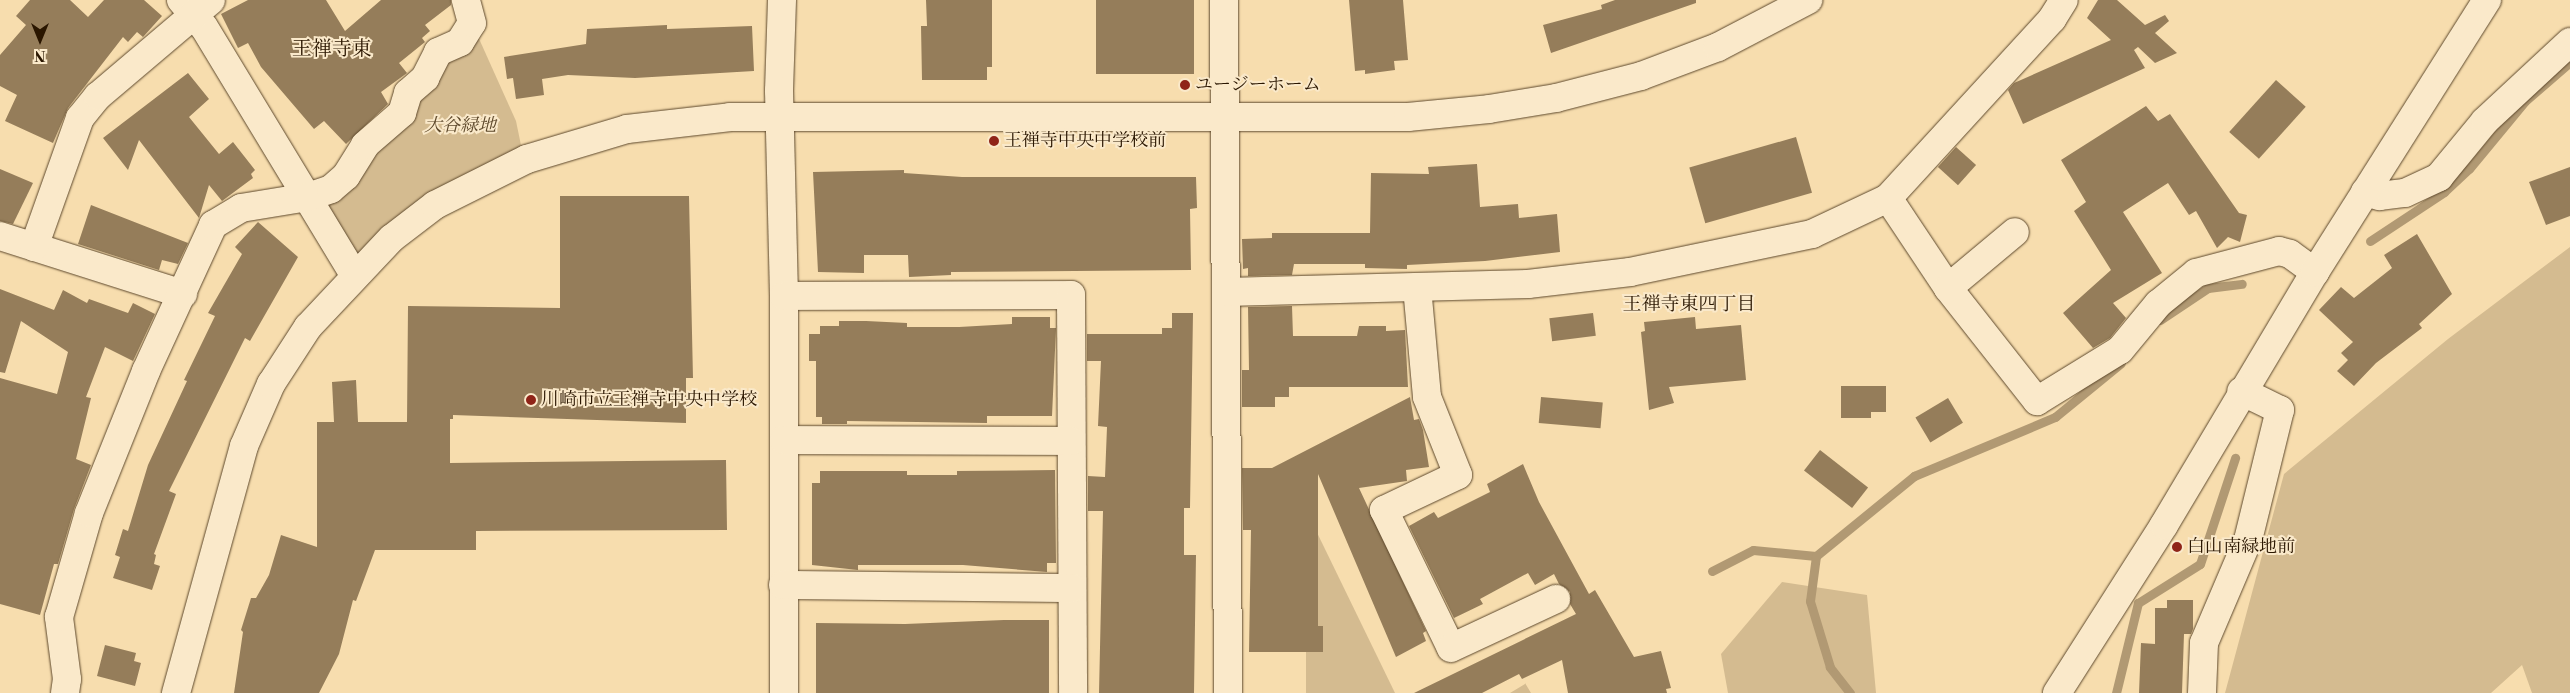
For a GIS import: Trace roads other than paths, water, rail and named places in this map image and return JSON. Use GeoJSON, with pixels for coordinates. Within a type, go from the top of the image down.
{"type":"FeatureCollection","features":[{"type":"Feature","properties":{"kind":"street"},"geometry":{"type":"LineString","coordinates":[[65,693],[67,679],[60,617],[89,513],[146,371],[183,294],[213,225],[242,208],[308,197],[331,189],[346,176],[365,145],[402,113],[408,93],[425,78],[438,52],[460,42],[472,23],[466,0]]}},
{"type":"Feature","properties":{"kind":"street"},"geometry":{"type":"LineString","coordinates":[[782,0],[779,115],[784,296],[784,693]]}},
{"type":"Feature","properties":{"kind":"street"},"geometry":{"type":"LineString","coordinates":[[1224,0],[1228,693]]}},
{"type":"Feature","properties":{"kind":"street"},"geometry":{"type":"LineString","coordinates":[[176,693],[244,446],[271,384],[308,327],[354,275],[392,238],[435,205],[527,159],[627,129],[721,118],[779,115],[1408,117],[1556,98],[1641,76],[1718,47],[1808,0]]}},
{"type":"Feature","properties":{"kind":"street"},"geometry":{"type":"LineString","coordinates":[[1226,292],[1528,284],[1630,272],[1812,234],[1888,198],[2052,19],[2064,0]]}},
{"type":"Feature","properties":{"kind":"street"},"geometry":{"type":"LineString","coordinates":[[2058,693],[2164,525],[2241,391],[2488,0]]}},
{"type":"Feature","properties":{"kind":"street"},"geometry":{"type":"LineString","coordinates":[[34,247],[80,118],[98,96],[195,5],[354,275]]}},
{"type":"Feature","properties":{"kind":"street"},"geometry":{"type":"LineString","coordinates":[[2365,192],[2379,196],[2405,193],[2439,177],[2485,121],[2570,42]]}},
{"type":"Feature","properties":{"kind":"street"},"geometry":{"type":"LineString","coordinates":[[1888,198],[1948,288],[2037,401],[2120,350],[2158,304],[2196,273],[2279,251],[2290,254],[2316,272]]}},
{"type":"Feature","properties":{"kind":"street"},"geometry":{"type":"LineString","coordinates":[[1948,288],[2015,232]]}},
{"type":"Feature","properties":{"kind":"street"},"geometry":{"type":"LineString","coordinates":[[0,236],[183,294]]}},
{"type":"Feature","properties":{"kind":"street"},"geometry":{"type":"LineString","coordinates":[[1417,287],[1427,398],[1458,475],[1384,510],[1451,648],[1556,599]]}},
{"type":"Feature","properties":{"kind":"street"},"geometry":{"type":"LineString","coordinates":[[784,296],[1071,295],[1073,693]]}},
{"type":"Feature","properties":{"kind":"street"},"geometry":{"type":"LineString","coordinates":[[2202,693],[2204,643],[2248,540],[2280,410],[2241,391]]}},
{"type":"Feature","properties":{"kind":"street"},"geometry":{"type":"LineString","coordinates":[[784,440],[1071,441]]}},
{"type":"Feature","properties":{"kind":"street"},"geometry":{"type":"LineString","coordinates":[[783,585],[1072,588]]}},
{"type":"Feature","properties":{"kind":"waterway"},"geometry":{"type":"LineString","coordinates":[[2370,241],[2444,192],[2469,169],[2525,101],[2570,62]]}},
{"type":"Feature","properties":{"kind":"waterway"},"geometry":{"type":"LineString","coordinates":[[2160,320],[2208,288],[2242,284]]}},
{"type":"Feature","properties":{"kind":"waterway"},"geometry":{"type":"LineString","coordinates":[[1850,693],[1830,667],[1810,601],[1816,556],[1914,476],[2055,417],[2121,363]]}},
{"type":"Feature","properties":{"kind":"waterway"},"geometry":{"type":"LineString","coordinates":[[2116,693],[2138,603],[2200,564],[2235,458]]}},
{"type":"Feature","properties":{"kind":"waterway"},"geometry":{"type":"LineString","coordinates":[[1712,571],[1753,550],[1816,556]]}},
{"type":"Feature","properties":{"kind":"place","name":"ユージーホーム"},"geometry":{"type":"Point","coordinates":[1185,85]}},
{"type":"Feature","properties":{"kind":"place","name":"王禅寺中央中学校前"},"geometry":{"type":"Point","coordinates":[994,141]}},
{"type":"Feature","properties":{"kind":"place","name":"川崎市立王禅寺中央中学校"},"geometry":{"type":"Point","coordinates":[531,400]}},
{"type":"Feature","properties":{"kind":"place","name":"白山南緑地前"},"geometry":{"type":"Point","coordinates":[2177,547]}},
{"type":"Feature","properties":{"kind":"district","name":"王禅寺東"},"geometry":{"type":"Point","coordinates":[332,49]}},
{"type":"Feature","properties":{"kind":"district","name":"王禅寺東四丁目"},"geometry":{"type":"Point","coordinates":[1689,305]}},
{"type":"Feature","properties":{"kind":"park label","name":"大谷緑地"},"geometry":{"type":"Point","coordinates":[460,126]}}]}
